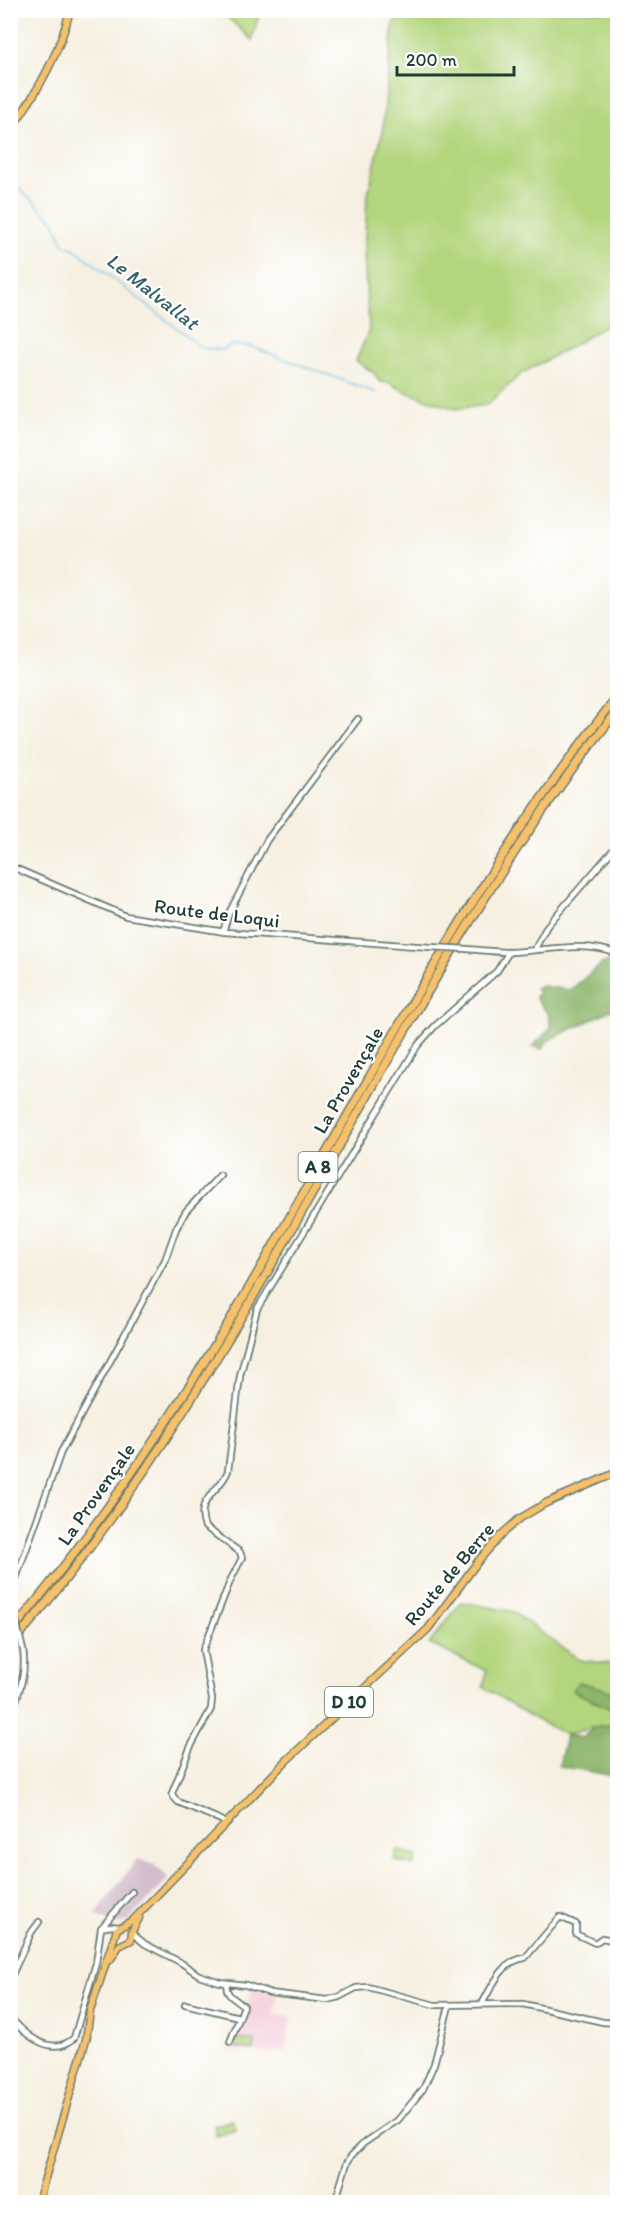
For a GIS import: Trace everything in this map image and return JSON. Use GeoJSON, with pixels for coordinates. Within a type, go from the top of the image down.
{"type":"FeatureCollection","features":[{"type":"Feature","properties":{"kind":"highway","name":"La Provençale"},"geometry":{"type":"LineString","coordinates":[[10,1633],[97,1524],[164,1426],[251,1284],[471,903],[543,794],[618,696]]}},
{"type":"Feature","properties":{"kind":"highway","name":"La Provençale"},"geometry":{"type":"LineString","coordinates":[[10,1646],[85,1553],[166,1439],[259,1287],[465,929],[535,820],[618,710]]}},
{"type":"Feature","properties":{"kind":"main road"},"geometry":{"type":"LineString","coordinates":[[10,130],[30,100],[53,57],[64,33],[70,10]]}},
{"type":"Feature","properties":{"kind":"main road","name":"Route de Berre"},"geometry":{"type":"LineString","coordinates":[[121,1926],[147,1905],[286,1761],[428,1629],[479,1560],[501,1535],[519,1519],[546,1503],[618,1472]]}},
{"type":"Feature","properties":{"kind":"main road","name":"Route de Berre"},"geometry":{"type":"LineString","coordinates":[[125,1942],[147,1905]]}},
{"type":"Feature","properties":{"kind":"main road"},"geometry":{"type":"LineString","coordinates":[[86,2039],[90,2011],[115,1935],[121,1926],[132,1933]]}},
{"type":"Feature","properties":{"kind":"main road"},"geometry":{"type":"LineString","coordinates":[[38,2202],[110,1959],[116,1949],[125,1942],[115,1935]]}},
{"type":"Feature","properties":{"kind":"street"},"geometry":{"type":"LineString","coordinates":[[223,932],[229,913],[267,840],[358,719]]}},
{"type":"Feature","properties":{"kind":"street"},"geometry":{"type":"LineString","coordinates":[[535,949],[548,926],[618,844]]}},
{"type":"Feature","properties":{"kind":"street","name":"Route de Loqui"},"geometry":{"type":"LineString","coordinates":[[10,866],[126,916],[223,932],[383,945],[509,952],[586,947],[618,954]]}},
{"type":"Feature","properties":{"kind":"street"},"geometry":{"type":"LineString","coordinates":[[225,1823],[178,1802],[172,1792],[190,1748],[211,1709],[212,1699],[203,1650],[231,1579],[242,1558],[240,1552],[205,1527],[202,1516],[208,1495],[221,1484],[228,1471],[240,1376],[255,1315],[418,1045],[435,1026],[497,971],[509,952]]}},
{"type":"Feature","properties":{"kind":"street"},"geometry":{"type":"LineString","coordinates":[[10,1718],[25,1668],[13,1608],[14,1584],[63,1448],[165,1260],[176,1229],[186,1211],[220,1175]]}},
{"type":"Feature","properties":{"kind":"street"},"geometry":{"type":"LineString","coordinates":[[10,2017],[37,2042],[67,2044],[74,2037],[96,1963],[103,1928],[132,1892]]}},
{"type":"Feature","properties":{"kind":"street"},"geometry":{"type":"LineString","coordinates":[[482,2004],[499,1973],[517,1959],[525,1958],[560,1917],[576,1924],[576,1934],[595,1943],[602,1938],[618,1941]]}},
{"type":"Feature","properties":{"kind":"street"},"geometry":{"type":"LineString","coordinates":[[10,1979],[31,1933],[39,1922]]}},
{"type":"Feature","properties":{"kind":"street"},"geometry":{"type":"LineString","coordinates":[[103,1928],[121,1926]]}},
{"type":"Feature","properties":{"kind":"street"},"geometry":{"type":"LineString","coordinates":[[103,1928],[115,1935]]}},
{"type":"Feature","properties":{"kind":"street"},"geometry":{"type":"LineString","coordinates":[[132,1933],[145,1944],[180,1962],[199,1975],[227,1983],[246,1985],[270,1993],[327,2000],[339,1997],[356,1988],[368,1987],[428,2004],[449,2006],[523,2004],[603,2022],[618,2023]]}},
{"type":"Feature","properties":{"kind":"street"},"geometry":{"type":"LineString","coordinates":[[125,1942],[145,1944]]}},
{"type":"Feature","properties":{"kind":"street"},"geometry":{"type":"LineString","coordinates":[[227,1983],[226,1987],[230,1997],[244,2006],[230,2042]]}},
{"type":"Feature","properties":{"kind":"street"},"geometry":{"type":"LineString","coordinates":[[185,2004],[239,2017]]}},
{"type":"Feature","properties":{"kind":"street"},"geometry":{"type":"LineString","coordinates":[[335,2202],[351,2156],[364,2143],[398,2120],[423,2089],[434,2064],[449,2006]]}},
{"type":"Feature","properties":{"kind":"shaded area"},"geometry":{"type":"Polygon","coordinates":[[[137,1859],[153,1864],[169,1878],[128,1921],[114,1924],[95,1915],[137,1859]]]}},
{"type":"Feature","properties":{"kind":"shaded area"},"geometry":{"type":"Polygon","coordinates":[[[252,1988],[278,1996],[273,2014],[292,2017],[285,2052],[229,2050],[233,2037],[240,2035],[243,2025],[239,2023],[252,1988]]]}},
{"type":"Feature","properties":{"kind":"green space"},"geometry":{"type":"Polygon","coordinates":[[[408,10],[617,11],[617,319],[522,373],[487,405],[455,409],[404,391],[390,383],[380,382],[373,372],[356,361],[369,330],[364,256],[367,198],[382,134],[393,23],[408,10]]]}},
{"type":"Feature","properties":{"kind":"green space"},"geometry":{"type":"Polygon","coordinates":[[[221,11],[260,11],[252,40],[221,11]]]}},
{"type":"Feature","properties":{"kind":"green space"},"geometry":{"type":"Polygon","coordinates":[[[615,961],[618,963],[617,1007],[547,1041],[542,1049],[533,1046],[551,1028],[548,1014],[535,997],[539,992],[535,989],[542,986],[570,990],[603,963],[615,961]]]}},
{"type":"Feature","properties":{"kind":"green space"},"geometry":{"type":"Polygon","coordinates":[[[461,1602],[511,1611],[580,1660],[617,1665],[617,1724],[594,1727],[566,1735],[483,1687],[487,1671],[429,1644],[461,1602]]]}},
{"type":"Feature","properties":{"kind":"green space"},"geometry":{"type":"Polygon","coordinates":[[[578,1682],[605,1689],[617,1696],[617,1712],[573,1691],[578,1682]]]}},
{"type":"Feature","properties":{"kind":"green space"},"geometry":{"type":"Polygon","coordinates":[[[618,1724],[617,1803],[610,1802],[614,1790],[614,1776],[559,1766],[566,1735],[582,1738],[594,1727],[618,1724]]]}},
{"type":"Feature","properties":{"kind":"green space"},"geometry":{"type":"Polygon","coordinates":[[[397,1850],[417,1856],[414,1866],[394,1860],[397,1850]]]}},
{"type":"Feature","properties":{"kind":"green space"},"geometry":{"type":"Polygon","coordinates":[[[235,2039],[255,2041],[254,2050],[234,2047],[235,2039]]]}},
{"type":"Feature","properties":{"kind":"green space"},"geometry":{"type":"Polygon","coordinates":[[[233,2120],[236,2130],[216,2136],[214,2126],[233,2120]]]}},
{"type":"Feature","properties":{"kind":"waterway","name":"Le Malvallat"},"geometry":{"type":"LineString","coordinates":[[10,180],[54,221],[64,245],[75,249],[202,348],[223,350],[232,345],[249,346],[377,393]]}}]}
